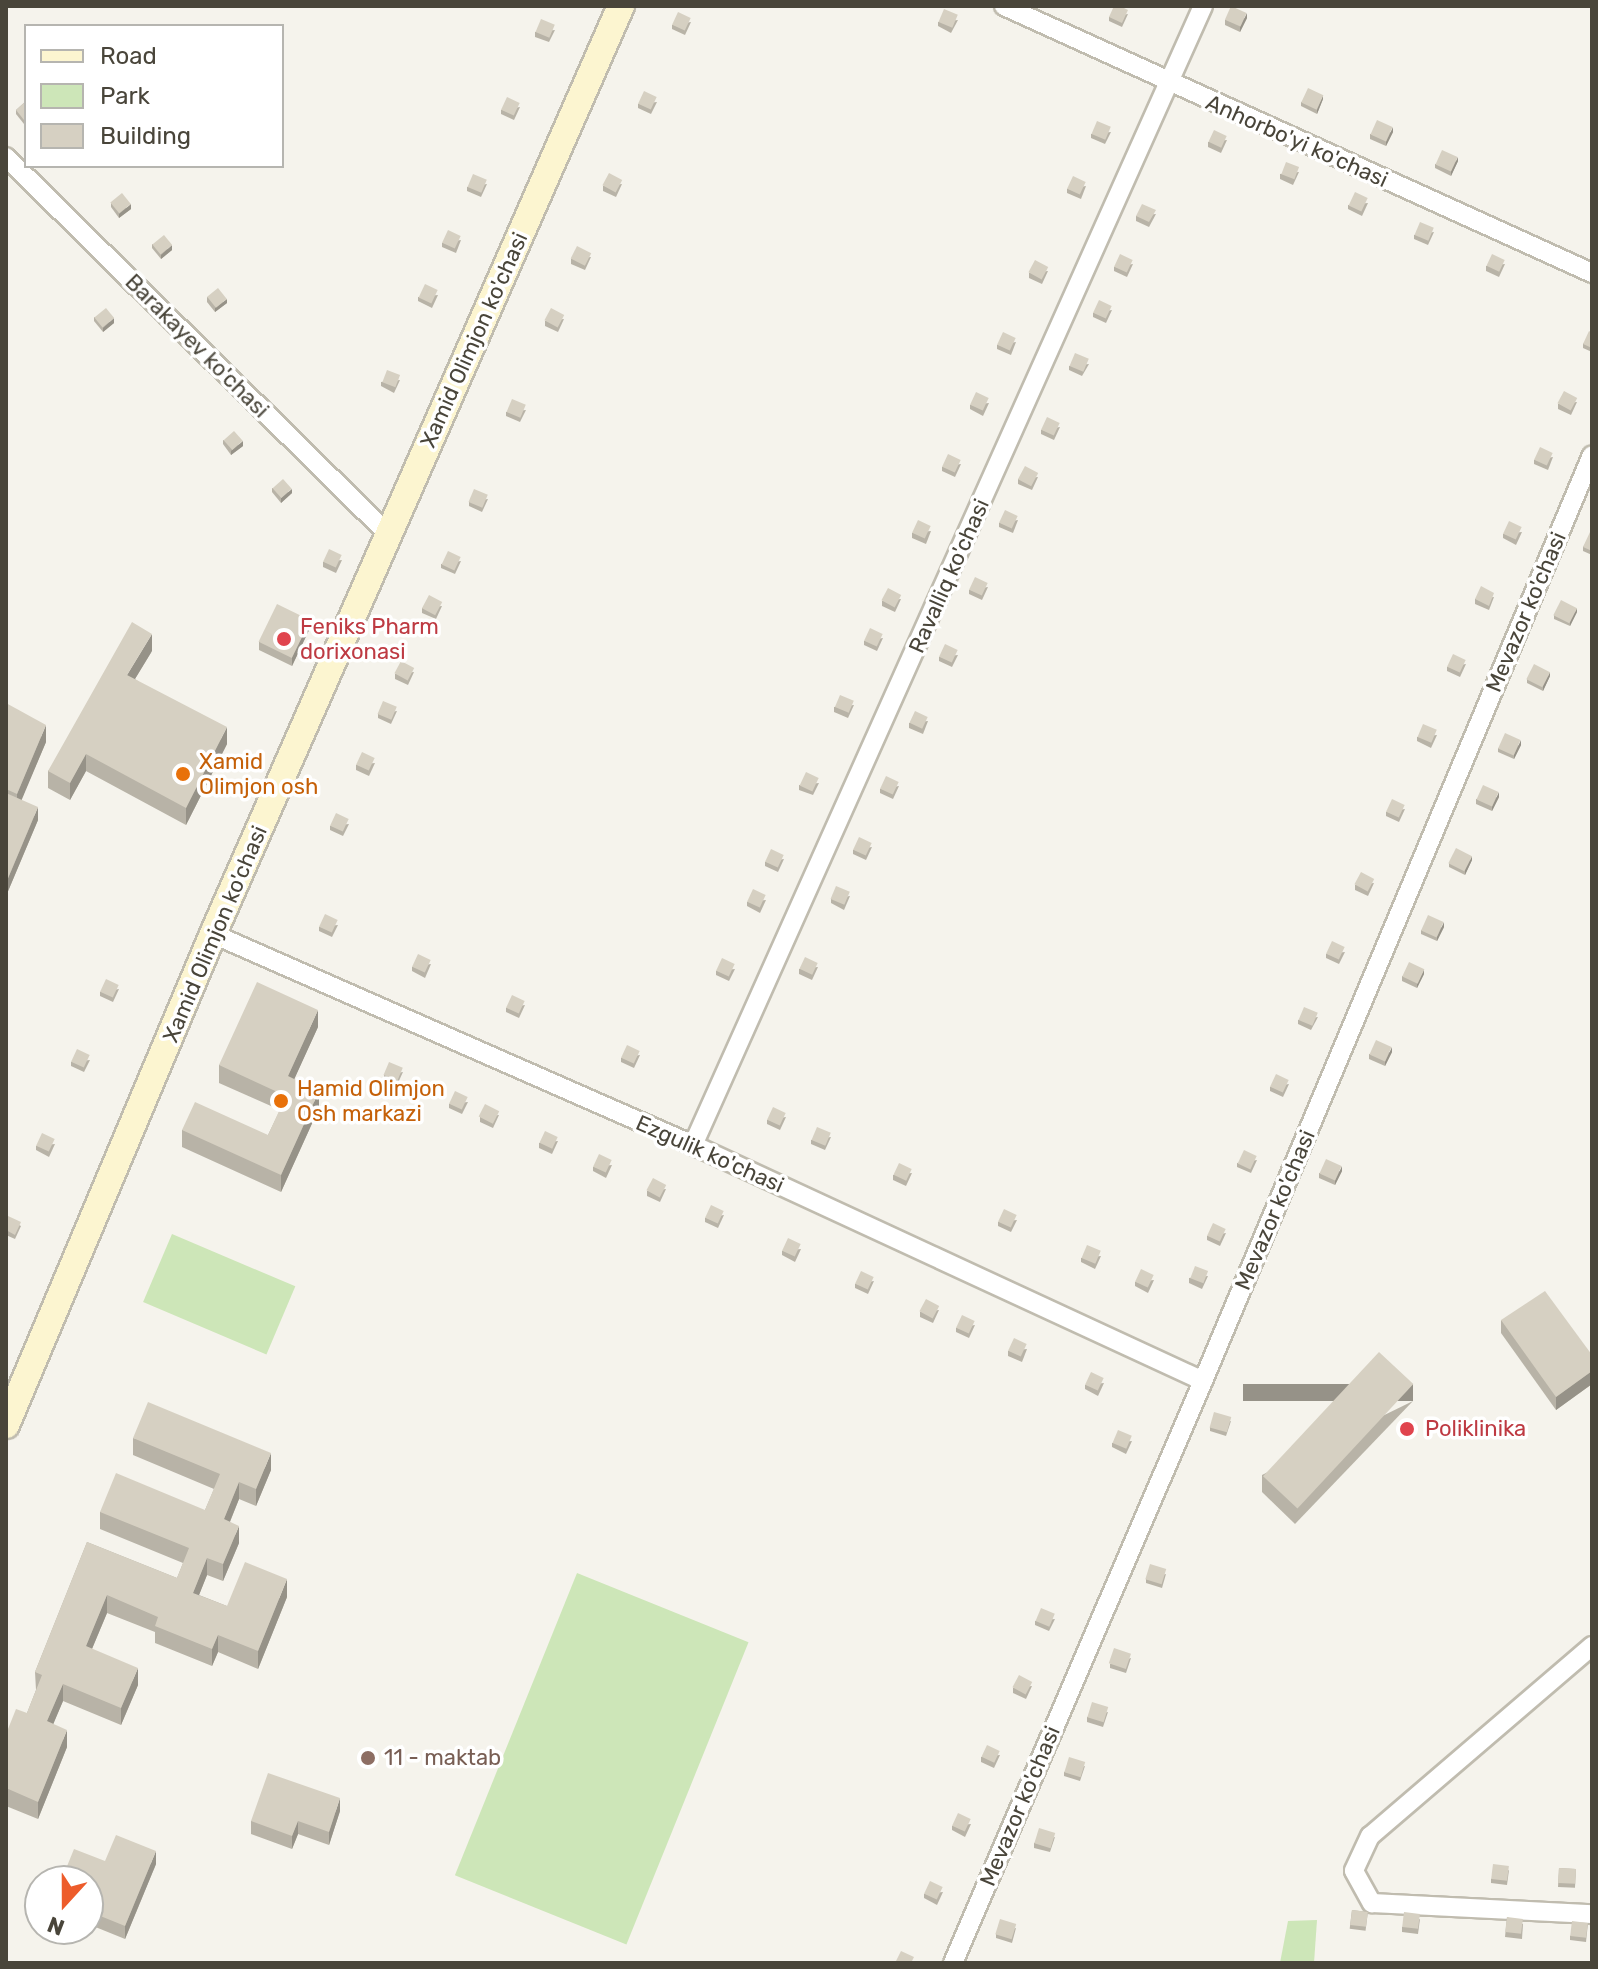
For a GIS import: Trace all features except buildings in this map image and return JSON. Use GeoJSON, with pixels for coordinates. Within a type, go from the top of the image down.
{"type":"FeatureCollection","features":[{"type":"Feature","properties":{"kind":"main road","name":"Xamid Olimjon ko'chasi"},"geometry":{"type":"LineString","coordinates":[[6,1425],[213,934],[621,6]]}},
{"type":"Feature","properties":{"kind":"street","name":"Anhorbo'yi ko'chasi"},"geometry":{"type":"LineString","coordinates":[[1004,6],[1592,273]]}},
{"type":"Feature","properties":{"kind":"street","name":"Ravalliq ko'chasi"},"geometry":{"type":"LineString","coordinates":[[693,1145],[1203,6]]}},
{"type":"Feature","properties":{"kind":"street","name":"Barakayev ko'chasi"},"geometry":{"type":"LineString","coordinates":[[6,157],[389,535]]}},
{"type":"Feature","properties":{"kind":"street","name":"Mevazor ko'chasi"},"geometry":{"type":"LineString","coordinates":[[953,1963],[1203,1381],[1592,455]]}},
{"type":"Feature","properties":{"kind":"street","name":"Ezgulik ko'chasi"},"geometry":{"type":"LineString","coordinates":[[213,934],[693,1145],[1203,1381]]}},
{"type":"Feature","properties":{"kind":"street"},"geometry":{"type":"LineString","coordinates":[[1588,1653],[1370,1836],[1354,1871],[1372,1903],[1592,1914]]}},
{"type":"Feature","properties":{"kind":"green space"},"geometry":{"type":"Polygon","coordinates":[[[172,1234],[295,1286],[266,1354],[143,1302],[172,1234]]]}},
{"type":"Feature","properties":{"kind":"green space"},"geometry":{"type":"Polygon","coordinates":[[[577,1573],[749,1642],[626,1945],[455,1875],[577,1573]]]}},
{"type":"Feature","properties":{"kind":"green space"},"geometry":{"type":"Polygon","coordinates":[[[1317,1920],[1314,1963],[1280,1963],[1288,1921],[1317,1920]]]}},
{"type":"Feature","properties":{"kind":"place","name":"Feniks Pharm dorixonasi"},"geometry":{"type":"Point","coordinates":[284,639]}},
{"type":"Feature","properties":{"kind":"place","name":"Xamid Olimjon osh"},"geometry":{"type":"Point","coordinates":[183,774]}},
{"type":"Feature","properties":{"kind":"place","name":"Hamid Olimjon Osh markazi"},"geometry":{"type":"Point","coordinates":[281,1101]}},
{"type":"Feature","properties":{"kind":"place","name":"Poliklinika"},"geometry":{"type":"Point","coordinates":[1407,1429]}},
{"type":"Feature","properties":{"kind":"place","name":"11 - maktab"},"geometry":{"type":"Point","coordinates":[368,1758]}}]}
